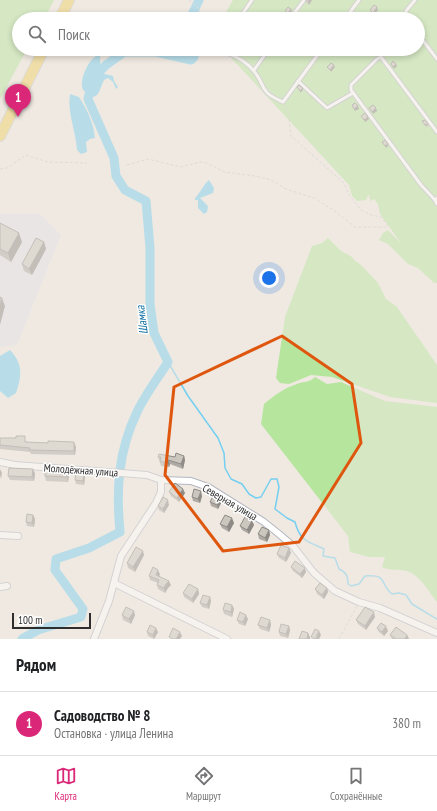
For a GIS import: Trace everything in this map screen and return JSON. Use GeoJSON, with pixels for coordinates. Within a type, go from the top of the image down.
{"type":"FeatureCollection","features":[{"type":"Feature","properties":{"kind":"main road"},"geometry":{"type":"LineString","coordinates":[[63,12],[69,0]]}},
{"type":"Feature","properties":{"kind":"main road"},"geometry":{"type":"LineString","coordinates":[[0,136],[3,123],[40,56]]}},
{"type":"Feature","properties":{"kind":"street","name":"Молодёжная улица"},"geometry":{"type":"LineString","coordinates":[[0,462],[15,465],[147,475],[161,480]]}},
{"type":"Feature","properties":{"kind":"street"},"geometry":{"type":"LineString","coordinates":[[94,639],[101,625],[121,556],[156,503],[161,492],[161,480]]}},
{"type":"Feature","properties":{"kind":"street","name":"Северная улица"},"geometry":{"type":"LineString","coordinates":[[161,480],[191,481],[208,487],[264,522],[279,534],[293,546],[314,573],[335,592],[359,602],[380,608],[437,633]]}},
{"type":"Feature","properties":{"kind":"street"},"geometry":{"type":"LineString","coordinates":[[0,535],[18,536]]}},
{"type":"Feature","properties":{"kind":"street"},"geometry":{"type":"LineString","coordinates":[[114,583],[227,639]]}},
{"type":"Feature","properties":{"kind":"street"},"geometry":{"type":"LineString","coordinates":[[0,586],[7,586]]}},
{"type":"Feature","properties":{"kind":"lane"},"geometry":{"type":"LineString","coordinates":[[244,12],[252,0]]}},
{"type":"Feature","properties":{"kind":"lane"},"geometry":{"type":"LineString","coordinates":[[295,12],[304,0]]}},
{"type":"Feature","properties":{"kind":"lane"},"geometry":{"type":"LineString","coordinates":[[350,12],[359,0]]}},
{"type":"Feature","properties":{"kind":"lane"},"geometry":{"type":"LineString","coordinates":[[406,12],[415,0]]}},
{"type":"Feature","properties":{"kind":"lane"},"geometry":{"type":"LineString","coordinates":[[425,43],[437,59]]}},
{"type":"Feature","properties":{"kind":"lane"},"geometry":{"type":"LineString","coordinates":[[234,56],[254,70],[262,88],[270,96],[282,102],[317,56]]}},
{"type":"Feature","properties":{"kind":"lane"},"geometry":{"type":"LineString","coordinates":[[254,70],[264,56]]}},
{"type":"Feature","properties":{"kind":"lane"},"geometry":{"type":"LineString","coordinates":[[437,132],[381,57],[377,59],[351,85],[353,93],[421,185],[436,199],[437,204]]}},
{"type":"Feature","properties":{"kind":"lane"},"geometry":{"type":"LineString","coordinates":[[298,81],[327,108],[353,93]]}},
{"type":"Feature","properties":{"kind":"path"},"geometry":{"type":"LineString","coordinates":[[189,0],[197,7],[200,12]]}},
{"type":"Feature","properties":{"kind":"path"},"geometry":{"type":"LineString","coordinates":[[128,165],[148,159],[181,167],[201,162],[207,163],[224,172],[255,176],[270,180],[286,189],[314,198],[336,212],[355,227],[387,228],[388,226],[381,217],[371,215],[361,210],[349,195],[344,182],[291,136],[288,111],[282,102]]}},
{"type":"Feature","properties":{"kind":"path"},"geometry":{"type":"LineString","coordinates":[[0,169],[7,168],[26,155],[48,162],[87,162]]}},
{"type":"Feature","properties":{"kind":"path"},"geometry":{"type":"LineString","coordinates":[[339,639],[359,602]]}},
{"type":"Feature","properties":{"kind":"highlighted area"},"geometry":{"type":"Polygon","coordinates":[[[282,336],[352,384],[361,443],[299,542],[223,551],[165,475],[174,387],[282,336]]]}},
{"type":"Feature","properties":{"kind":"shaded area"},"geometry":{"type":"Polygon","coordinates":[[[0,214],[40,214],[61,235],[17,345],[0,347],[0,214]]]}},
{"type":"Feature","properties":{"kind":"green space"},"geometry":{"type":"Polygon","coordinates":[[[0,0],[54,0],[48,12],[12,12],[12,56],[23,56],[0,99],[0,0]]]}},
{"type":"Feature","properties":{"kind":"green space"},"geometry":{"type":"Polygon","coordinates":[[[233,0],[437,0],[437,283],[434,283],[418,268],[408,264],[388,244],[379,240],[383,233],[388,230],[401,243],[380,214],[378,204],[374,199],[371,201],[370,196],[368,195],[366,200],[357,201],[352,196],[349,185],[229,56],[425,56],[425,12],[226,12],[233,0]]]}},
{"type":"Feature","properties":{"kind":"green space"},"geometry":{"type":"Polygon","coordinates":[[[328,238],[341,251],[352,257],[360,264],[378,283],[386,299],[397,307],[437,365],[437,403],[390,397],[332,377],[311,375],[289,384],[280,383],[276,378],[285,317],[312,246],[322,243],[328,238]]]}},
{"type":"Feature","properties":{"kind":"green space"},"geometry":{"type":"Polygon","coordinates":[[[315,377],[327,384],[341,382],[385,401],[437,407],[437,602],[424,584],[412,573],[382,567],[385,557],[369,557],[350,552],[348,536],[261,424],[264,404],[284,390],[311,380],[315,377]]]}},
{"type":"Feature","properties":{"kind":"water"},"geometry":{"type":"Polygon","coordinates":[[[96,56],[100,56],[101,73],[113,76],[118,87],[116,89],[113,82],[108,78],[104,80],[98,94],[94,97],[83,90],[82,82],[87,67],[96,56]]]}},
{"type":"Feature","properties":{"kind":"water"},"geometry":{"type":"Polygon","coordinates":[[[70,94],[79,97],[90,117],[93,127],[95,138],[86,142],[87,152],[81,154],[77,150],[69,101],[70,94]]]}},
{"type":"Feature","properties":{"kind":"water"},"geometry":{"type":"Polygon","coordinates":[[[209,180],[214,188],[213,193],[200,198],[208,206],[207,212],[204,214],[198,208],[198,200],[195,200],[195,198],[209,180]]]}},
{"type":"Feature","properties":{"kind":"water"},"geometry":{"type":"Polygon","coordinates":[[[10,350],[19,365],[20,375],[16,393],[8,398],[0,391],[0,356],[10,350]]]}},
{"type":"Feature","properties":{"kind":"building"},"geometry":{"type":"Polygon","coordinates":[[[374,5],[377,7],[374,12],[370,10],[374,5]]]}},
{"type":"Feature","properties":{"kind":"building"},"geometry":{"type":"Polygon","coordinates":[[[288,7],[291,9],[289,12],[285,11],[288,7]]]}},
{"type":"Feature","properties":{"kind":"building"},"geometry":{"type":"Polygon","coordinates":[[[393,61],[396,64],[393,67],[391,64],[393,61]]]}},
{"type":"Feature","properties":{"kind":"building"},"geometry":{"type":"Polygon","coordinates":[[[331,63],[334,65],[330,70],[327,67],[331,63]]]}},
{"type":"Feature","properties":{"kind":"building"},"geometry":{"type":"Polygon","coordinates":[[[299,85],[303,88],[300,91],[297,87],[299,85]]]}},
{"type":"Feature","properties":{"kind":"building"},"geometry":{"type":"Polygon","coordinates":[[[355,103],[358,106],[354,109],[352,105],[355,103]]]}},
{"type":"Feature","properties":{"kind":"building"},"geometry":{"type":"Polygon","coordinates":[[[373,105],[376,108],[372,112],[369,108],[373,105]]]}},
{"type":"Feature","properties":{"kind":"building"},"geometry":{"type":"Polygon","coordinates":[[[365,113],[368,117],[364,120],[361,116],[365,113]]]}},
{"type":"Feature","properties":{"kind":"building"},"geometry":{"type":"Polygon","coordinates":[[[425,120],[428,124],[425,125],[422,121],[425,120]]]}},
{"type":"Feature","properties":{"kind":"building"},"geometry":{"type":"Polygon","coordinates":[[[385,140],[388,144],[385,146],[382,142],[385,140]]]}},
{"type":"Feature","properties":{"kind":"building"},"geometry":{"type":"Polygon","coordinates":[[[0,223],[19,233],[8,253],[0,249],[0,223]]]}},
{"type":"Feature","properties":{"kind":"building"},"geometry":{"type":"Polygon","coordinates":[[[36,238],[44,242],[29,269],[22,264],[36,238]]]}},
{"type":"Feature","properties":{"kind":"building"},"geometry":{"type":"Polygon","coordinates":[[[16,436],[25,436],[25,442],[74,442],[74,451],[29,450],[30,448],[0,445],[0,438],[16,438],[16,436]]]}},
{"type":"Feature","properties":{"kind":"building"},"geometry":{"type":"Polygon","coordinates":[[[176,453],[184,456],[181,464],[168,460],[168,463],[160,461],[161,457],[158,457],[159,454],[175,457],[176,453]]]}},
{"type":"Feature","properties":{"kind":"building"},"geometry":{"type":"Polygon","coordinates":[[[9,468],[33,469],[32,477],[8,476],[9,468]]]}},
{"type":"Feature","properties":{"kind":"building"},"geometry":{"type":"Polygon","coordinates":[[[45,469],[67,471],[67,477],[45,476],[45,469]]]}},
{"type":"Feature","properties":{"kind":"building"},"geometry":{"type":"Polygon","coordinates":[[[76,472],[84,473],[83,481],[75,480],[76,472]]]}},
{"type":"Feature","properties":{"kind":"building"},"geometry":{"type":"Polygon","coordinates":[[[175,483],[183,489],[177,498],[169,492],[175,483]]]}},
{"type":"Feature","properties":{"kind":"building"},"geometry":{"type":"Polygon","coordinates":[[[194,489],[201,491],[198,499],[192,497],[194,489]]]}},
{"type":"Feature","properties":{"kind":"building"},"geometry":{"type":"Polygon","coordinates":[[[213,496],[220,499],[217,505],[210,502],[213,496]]]}},
{"type":"Feature","properties":{"kind":"building"},"geometry":{"type":"Polygon","coordinates":[[[163,497],[168,500],[163,509],[158,506],[163,497]]]}},
{"type":"Feature","properties":{"kind":"building"},"geometry":{"type":"Polygon","coordinates":[[[27,514],[33,515],[32,523],[26,522],[27,514]]]}},
{"type":"Feature","properties":{"kind":"building"},"geometry":{"type":"Polygon","coordinates":[[[225,515],[232,518],[227,527],[220,524],[225,515]]]}},
{"type":"Feature","properties":{"kind":"building"},"geometry":{"type":"Polygon","coordinates":[[[245,517],[252,521],[247,530],[240,526],[245,517]]]}},
{"type":"Feature","properties":{"kind":"building"},"geometry":{"type":"Polygon","coordinates":[[[262,527],[269,530],[265,538],[258,534],[262,527]]]}},
{"type":"Feature","properties":{"kind":"building"},"geometry":{"type":"Polygon","coordinates":[[[281,545],[289,548],[285,558],[277,554],[281,545]]]}},
{"type":"Feature","properties":{"kind":"building"},"geometry":{"type":"Polygon","coordinates":[[[136,547],[143,551],[133,567],[127,563],[136,547]]]}},
{"type":"Feature","properties":{"kind":"building"},"geometry":{"type":"Polygon","coordinates":[[[295,561],[305,568],[300,574],[291,567],[295,561]]]}},
{"type":"Feature","properties":{"kind":"building"},"geometry":{"type":"Polygon","coordinates":[[[153,567],[158,570],[156,575],[169,581],[164,588],[157,585],[159,580],[149,576],[153,567]]]}},
{"type":"Feature","properties":{"kind":"building"},"geometry":{"type":"Polygon","coordinates":[[[320,583],[327,588],[322,595],[315,589],[320,583]]]}},
{"type":"Feature","properties":{"kind":"building"},"geometry":{"type":"Polygon","coordinates":[[[189,584],[198,589],[192,599],[183,593],[189,584]]]}},
{"type":"Feature","properties":{"kind":"building"},"geometry":{"type":"Polygon","coordinates":[[[203,595],[210,597],[207,605],[200,603],[203,595]]]}},
{"type":"Feature","properties":{"kind":"building"},"geometry":{"type":"Polygon","coordinates":[[[225,603],[232,605],[231,612],[223,610],[225,603]]]}},
{"type":"Feature","properties":{"kind":"building"},"geometry":{"type":"Polygon","coordinates":[[[126,607],[134,611],[129,619],[122,615],[126,607]]]}},
{"type":"Feature","properties":{"kind":"building"},"geometry":{"type":"Polygon","coordinates":[[[365,607],[374,612],[365,626],[356,620],[365,607]]]}},
{"type":"Feature","properties":{"kind":"building"},"geometry":{"type":"Polygon","coordinates":[[[240,612],[246,615],[243,622],[237,620],[240,612]]]}},
{"type":"Feature","properties":{"kind":"building"},"geometry":{"type":"Polygon","coordinates":[[[261,617],[270,620],[267,628],[258,625],[261,617]]]}},
{"type":"Feature","properties":{"kind":"building"},"geometry":{"type":"Polygon","coordinates":[[[381,623],[386,626],[382,632],[377,628],[381,623]]]}},
{"type":"Feature","properties":{"kind":"building"},"geometry":{"type":"Polygon","coordinates":[[[281,624],[289,626],[286,634],[279,632],[281,624]]]}},
{"type":"Feature","properties":{"kind":"building"},"geometry":{"type":"Polygon","coordinates":[[[150,625],[156,628],[153,635],[147,632],[150,625]]]}},
{"type":"Feature","properties":{"kind":"building"},"geometry":{"type":"Polygon","coordinates":[[[396,627],[407,635],[405,639],[396,639],[390,635],[396,627]]]}},
{"type":"Feature","properties":{"kind":"building"},"geometry":{"type":"Polygon","coordinates":[[[173,628],[180,632],[176,639],[169,637],[173,628]]]}},
{"type":"Feature","properties":{"kind":"building"},"geometry":{"type":"Polygon","coordinates":[[[315,629],[319,631],[315,639],[311,637],[315,629]]]}},
{"type":"Feature","properties":{"kind":"building"},"geometry":{"type":"Polygon","coordinates":[[[302,631],[308,633],[307,639],[299,639],[302,631]]]}},
{"type":"Feature","properties":{"kind":"waterway","name":"Шамка"},"geometry":{"type":"LineString","coordinates":[[193,12],[199,0]]}},
{"type":"Feature","properties":{"kind":"waterway","name":"Шамка"},"geometry":{"type":"LineString","coordinates":[[22,639],[38,630],[81,617],[83,609],[55,570],[56,559],[89,548],[120,532],[118,501],[122,456],[137,412],[168,362],[154,333],[150,304],[150,248],[146,201],[125,190],[116,176],[114,158],[88,99],[92,80],[106,65],[118,56]]}},
{"type":"Feature","properties":{"kind":"waterway","name":"Шамка"},"geometry":{"type":"LineString","coordinates":[[174,56],[191,60],[194,56]]}},
{"type":"Feature","properties":{"kind":"waterway"},"geometry":{"type":"LineString","coordinates":[[168,362],[188,396],[218,438],[224,453],[225,468],[231,479],[242,484],[249,494],[256,498],[261,497],[271,479],[277,479],[279,487],[275,509],[295,522],[299,533],[305,540],[324,549],[323,556],[335,558],[339,569],[346,575],[348,584],[351,586],[359,584],[365,576],[381,578],[392,594],[399,593],[406,595],[412,604],[437,619]]}},
{"type":"Feature","properties":{"kind":"place","name":"Садоводство № 8"},"geometry":{"type":"Point","coordinates":[18,117]}}]}
